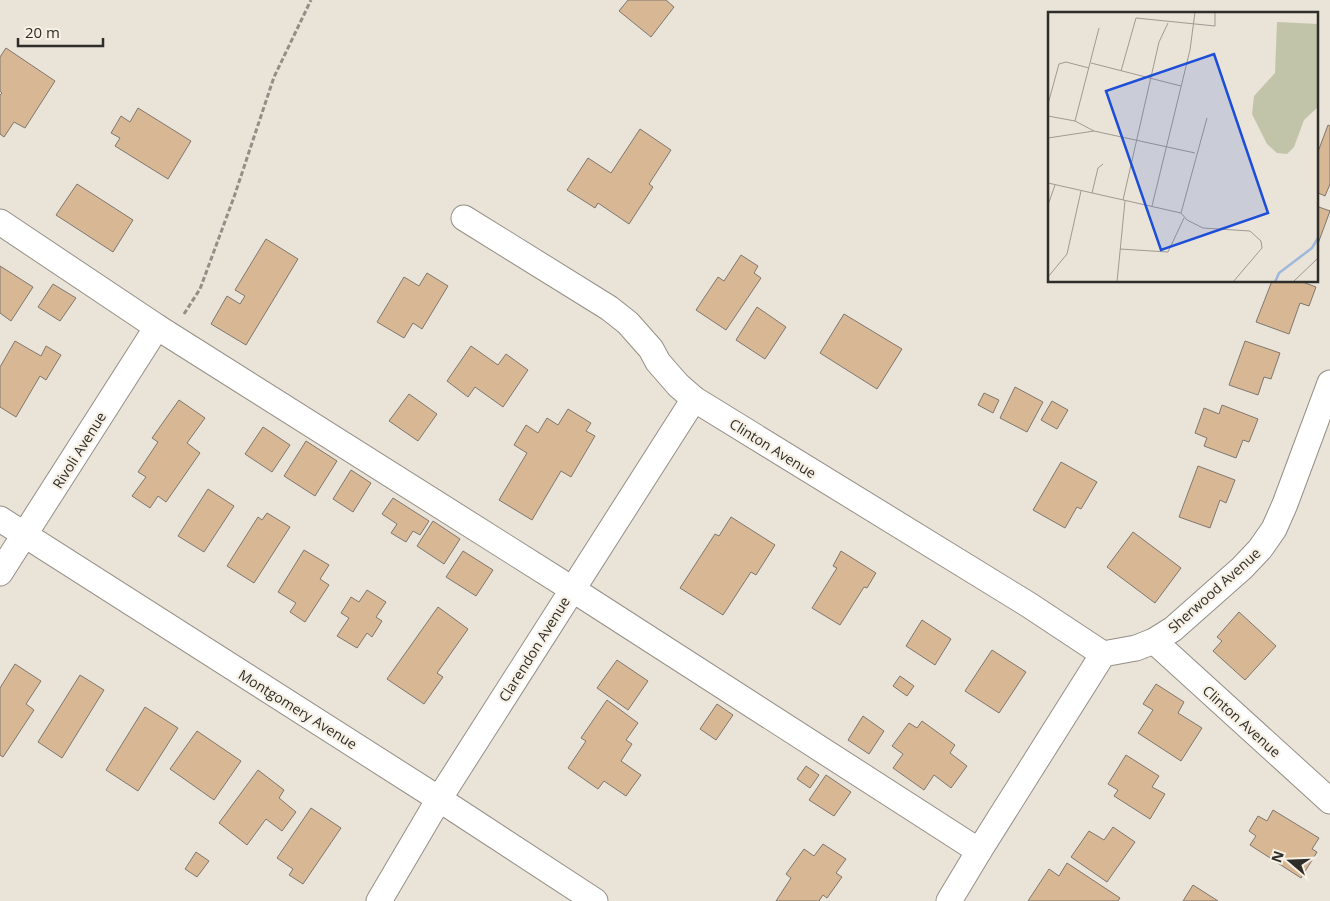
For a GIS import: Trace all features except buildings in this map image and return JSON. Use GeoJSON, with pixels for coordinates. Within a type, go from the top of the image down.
{"type":"FeatureCollection","features":[{"type":"Feature","properties":{"kind":"street","name":"Clinton Avenue"},"geometry":{"type":"LineString","coordinates":[[464,218],[628,323],[651,349],[658,362],[678,385],[694,399],[1029,605],[1103,654]]}},
{"type":"Feature","properties":{"kind":"street"},"geometry":{"type":"LineString","coordinates":[[0,222],[164,331],[572,589],[979,851]]}},
{"type":"Feature","properties":{"kind":"street","name":"Rivoli Avenue"},"geometry":{"type":"LineString","coordinates":[[0,573],[164,331]]}},
{"type":"Feature","properties":{"kind":"street","name":"Sherwood Avenue"},"geometry":{"type":"LineString","coordinates":[[1103,654],[1136,648],[1154,641],[1173,630],[1242,568],[1260,549],[1274,529],[1286,504],[1330,383]]}},
{"type":"Feature","properties":{"kind":"street","name":"Clarendon Avenue"},"geometry":{"type":"LineString","coordinates":[[380,901],[439,799],[694,399]]}},
{"type":"Feature","properties":{"kind":"street","name":"Montgomery Avenue"},"geometry":{"type":"LineString","coordinates":[[0,519],[439,799],[595,901]]}},
{"type":"Feature","properties":{"kind":"street","name":"Clinton Avenue"},"geometry":{"type":"LineString","coordinates":[[1154,641],[1330,801]]}},
{"type":"Feature","properties":{"kind":"street"},"geometry":{"type":"LineString","coordinates":[[950,901],[979,851],[1103,654]]}},
{"type":"Feature","properties":{"kind":"path"},"geometry":{"type":"LineString","coordinates":[[164,331],[200,289],[234,197],[274,77],[311,0]]}}]}
